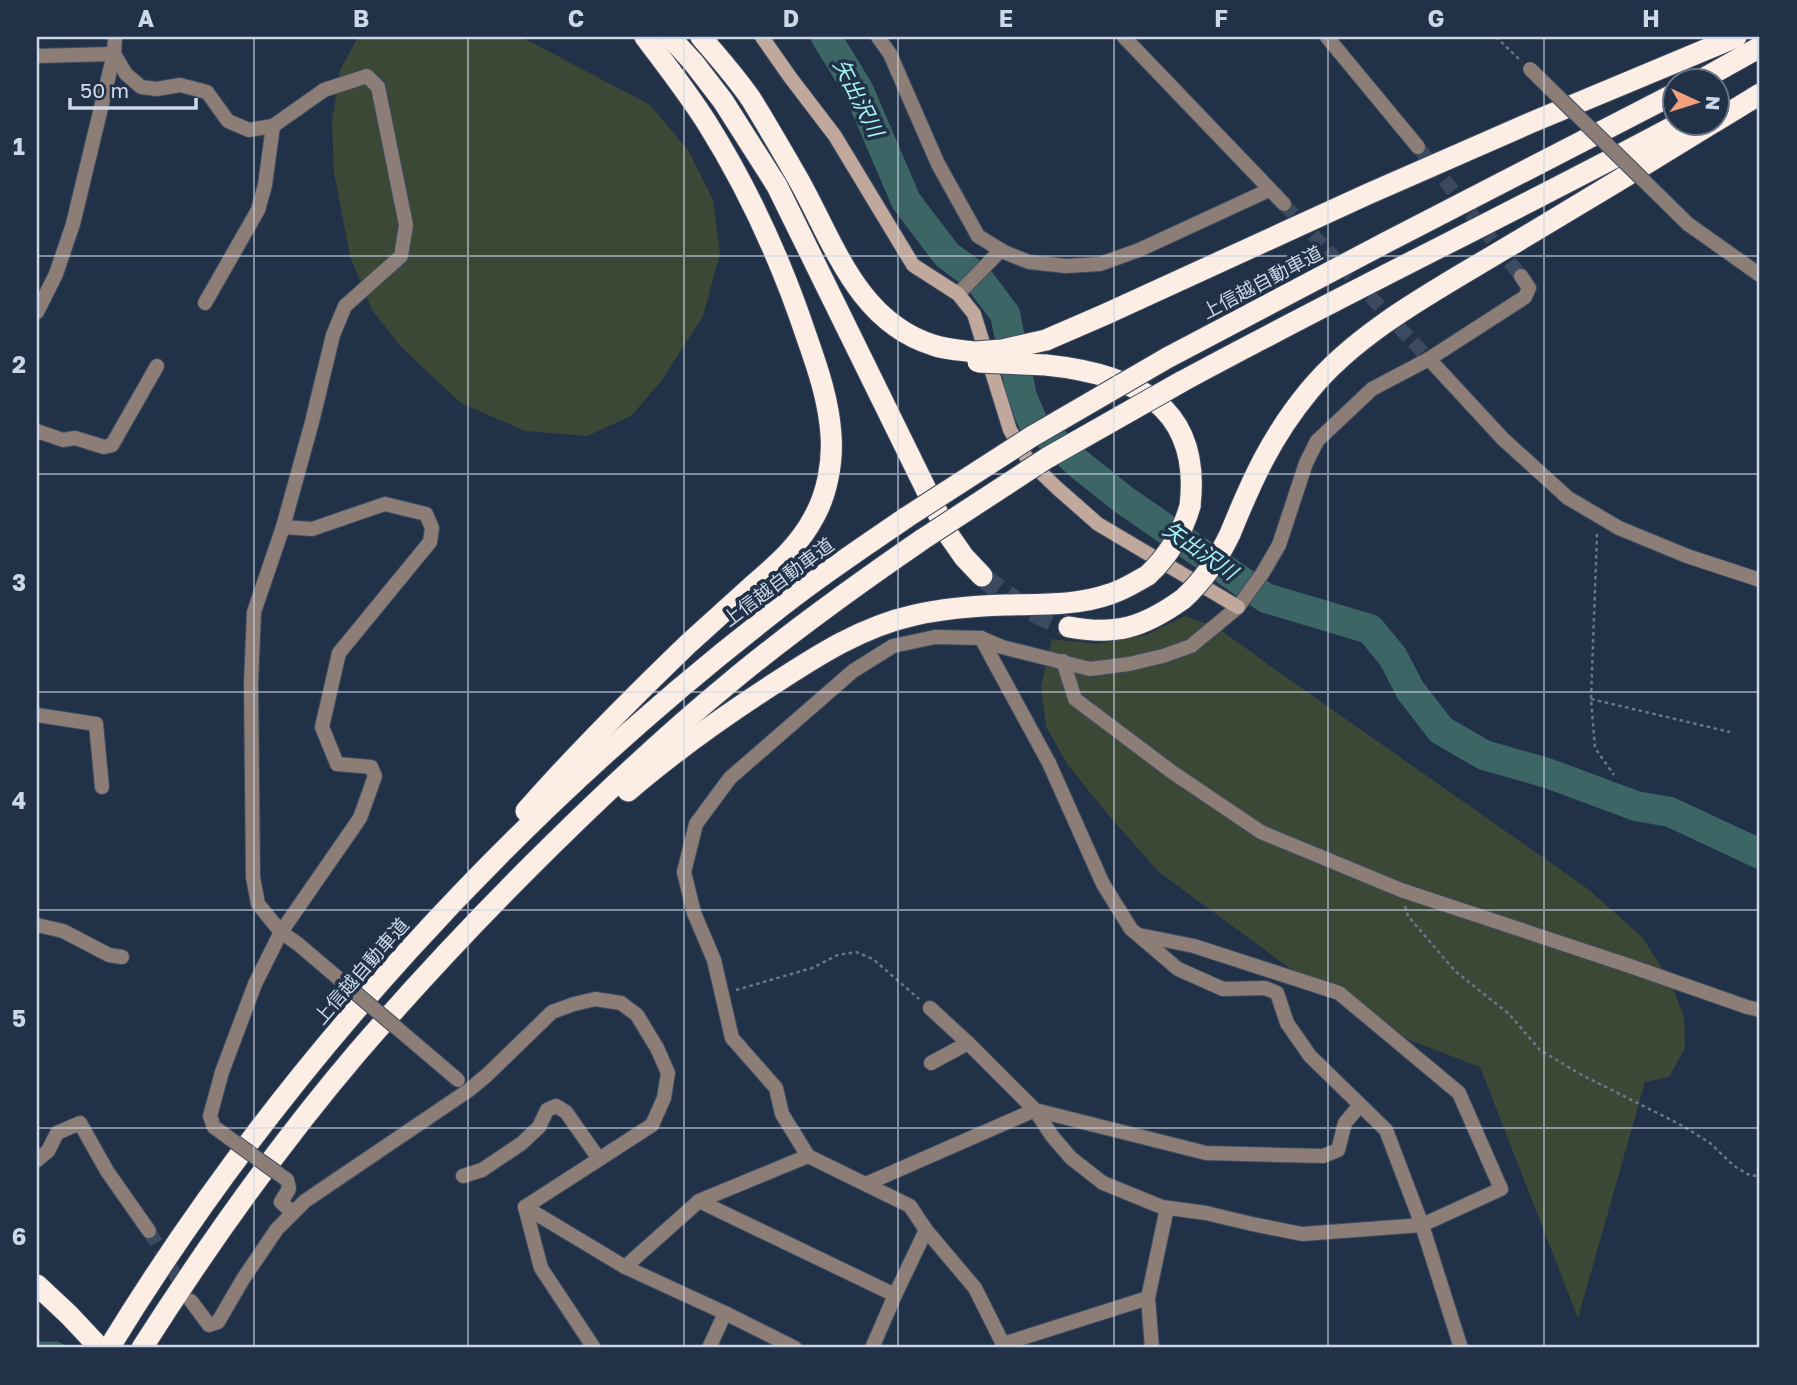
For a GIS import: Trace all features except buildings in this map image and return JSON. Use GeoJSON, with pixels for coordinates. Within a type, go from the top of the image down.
{"type":"FeatureCollection","features":[{"type":"Feature","properties":{"kind":"highway"},"geometry":{"type":"LineString","coordinates":[[402,956],[469,875],[597,734],[689,643],[794,546],[816,515],[825,488],[830,464],[831,437],[827,408],[814,359],[783,271],[735,171],[706,121],[645,37]]}},
{"type":"Feature","properties":{"kind":"highway"},"geometry":{"type":"LineString","coordinates":[[670,37],[723,101],[777,186],[948,534],[982,576]]}},
{"type":"Feature","properties":{"kind":"highway"},"geometry":{"type":"LineString","coordinates":[[701,37],[749,97],[803,188],[836,255],[868,302],[909,339],[955,358],[976,356],[1046,340],[1381,188],[1736,37]]}},
{"type":"Feature","properties":{"kind":"highway"},"geometry":{"type":"LineString","coordinates":[[1726,66],[1760,47]]}},
{"type":"Feature","properties":{"kind":"highway"},"geometry":{"type":"LineString","coordinates":[[1730,97],[1760,80]]}},
{"type":"Feature","properties":{"kind":"highway"},"geometry":{"type":"LineString","coordinates":[[1730,113],[1760,94]]}},
{"type":"Feature","properties":{"kind":"highway","name":"上信越自動車道"},"geometry":{"type":"LineString","coordinates":[[109,1348],[193,1221],[260,1129],[402,956],[561,794],[710,662],[843,561],[1031,437],[1167,358],[1660,102]]}},
{"type":"Feature","properties":{"kind":"highway"},"geometry":{"type":"LineString","coordinates":[[145,1344],[217,1234],[290,1136],[355,1055],[434,966],[589,809],[663,740],[793,632],[923,539],[1047,458],[1287,325],[1660,133]]}},
{"type":"Feature","properties":{"kind":"highway"},"geometry":{"type":"LineString","coordinates":[[1069,627],[1093,632],[1120,630],[1143,623],[1183,599],[1209,571],[1230,534],[1265,453],[1287,418],[1334,363],[1438,289],[1692,136]]}},
{"type":"Feature","properties":{"kind":"highway"},"geometry":{"type":"LineString","coordinates":[[355,1055],[568,844],[645,776],[691,740],[824,651],[854,635],[912,615],[970,606],[1089,600],[1111,594],[1147,575],[1160,563],[1174,546],[1185,525],[1192,485],[1189,459],[1182,436],[1171,416],[1155,400],[1111,377],[1088,371],[976,356]]}},
{"type":"Feature","properties":{"kind":"highway"},"geometry":{"type":"LineString","coordinates":[[37,1285],[100,1348]]}},
{"type":"Feature","properties":{"kind":"street"},"geometry":{"type":"LineString","coordinates":[[37,312],[56,274],[73,224],[114,54],[115,37]]}},
{"type":"Feature","properties":{"kind":"street"},"geometry":{"type":"LineString","coordinates":[[762,37],[835,136],[913,265],[962,291],[974,314],[1010,430],[1028,460],[1098,524],[1242,602]]}},
{"type":"Feature","properties":{"kind":"street"},"geometry":{"type":"LineString","coordinates":[[878,37],[890,54],[938,164],[978,236],[998,254],[1029,262],[1066,266],[1100,264],[1139,250],[1269,190]]}},
{"type":"Feature","properties":{"kind":"street"},"geometry":{"type":"LineString","coordinates":[[1124,37],[1284,204]]}},
{"type":"Feature","properties":{"kind":"street"},"geometry":{"type":"LineString","coordinates":[[1327,37],[1418,147]]}},
{"type":"Feature","properties":{"kind":"street"},"geometry":{"type":"LineString","coordinates":[[37,56],[114,54]]}},
{"type":"Feature","properties":{"kind":"street"},"geometry":{"type":"LineString","coordinates":[[114,54],[126,74],[141,87],[157,89],[180,85],[207,92],[228,121],[249,130],[273,126],[324,90],[367,76],[378,87],[406,225],[401,256],[345,306],[333,335],[283,527],[254,612],[251,682],[253,877],[258,904],[281,932],[463,1085]]}},
{"type":"Feature","properties":{"kind":"street"},"geometry":{"type":"LineString","coordinates":[[1530,69],[1688,224],[1760,275]]}},
{"type":"Feature","properties":{"kind":"street"},"geometry":{"type":"LineString","coordinates":[[205,303],[258,210],[265,186],[273,126]]}},
{"type":"Feature","properties":{"kind":"street"},"geometry":{"type":"LineString","coordinates":[[962,291],[998,254]]}},
{"type":"Feature","properties":{"kind":"street"},"geometry":{"type":"LineString","coordinates":[[1148,1298],[1004,1346],[975,1288],[926,1230],[910,1206],[807,1156],[782,1114],[776,1088],[732,1038],[714,960],[694,914],[684,872],[696,824],[730,778],[853,671],[893,646],[935,637],[981,638],[1002,647],[1090,669],[1129,664],[1191,646],[1242,602],[1262,574],[1279,545],[1306,463],[1317,441],[1372,389],[1429,359],[1525,297],[1529,288],[1521,276]]}},
{"type":"Feature","properties":{"kind":"street"},"geometry":{"type":"LineString","coordinates":[[1429,359],[1503,439],[1568,498],[1619,528],[1687,556],[1760,580]]}},
{"type":"Feature","properties":{"kind":"street"},"geometry":{"type":"LineString","coordinates":[[37,431],[63,440],[75,438],[104,447],[112,445],[157,366]]}},
{"type":"Feature","properties":{"kind":"street"},"geometry":{"type":"LineString","coordinates":[[283,527],[312,529],[385,504],[426,514],[432,528],[430,542],[339,653],[322,727],[337,764],[371,767],[374,776],[360,818],[281,932],[255,984],[222,1072],[210,1115],[214,1127],[287,1180],[289,1189],[281,1202],[293,1213]]}},
{"type":"Feature","properties":{"kind":"street"},"geometry":{"type":"LineString","coordinates":[[981,638],[1049,763],[1103,884],[1132,929],[1178,969],[1223,989],[1265,988],[1277,993],[1287,1024],[1310,1056],[1386,1130],[1422,1225],[1461,1348]]}},
{"type":"Feature","properties":{"kind":"street"},"geometry":{"type":"LineString","coordinates":[[1063,661],[1074,699],[1172,772],[1261,832],[1401,890],[1760,1010]]}},
{"type":"Feature","properties":{"kind":"street"},"geometry":{"type":"LineString","coordinates":[[37,715],[96,723],[102,787]]}},
{"type":"Feature","properties":{"kind":"street"},"geometry":{"type":"LineString","coordinates":[[37,925],[63,931],[108,955],[122,957]]}},
{"type":"Feature","properties":{"kind":"street"},"geometry":{"type":"LineString","coordinates":[[930,1008],[1035,1110],[1071,1158],[1103,1183],[1167,1208],[1206,1213],[1302,1234],[1422,1225],[1502,1189],[1459,1093],[1339,993],[1194,946],[1139,935]]}},
{"type":"Feature","properties":{"kind":"street"},"geometry":{"type":"LineString","coordinates":[[191,1301],[209,1325],[218,1322],[277,1229],[305,1201],[463,1085],[487,1075],[552,1012],[596,999],[621,1003],[637,1015],[668,1073],[664,1098],[652,1125],[525,1207]]}},
{"type":"Feature","properties":{"kind":"street"},"geometry":{"type":"LineString","coordinates":[[931,1063],[968,1043]]}},
{"type":"Feature","properties":{"kind":"street"},"geometry":{"type":"LineString","coordinates":[[866,1184],[1035,1110],[1206,1153],[1323,1156],[1338,1150],[1345,1124],[1360,1105]]}},
{"type":"Feature","properties":{"kind":"street"},"geometry":{"type":"LineString","coordinates":[[463,1175],[482,1170],[522,1143],[539,1127],[547,1110],[556,1106],[566,1112],[599,1160]]}},
{"type":"Feature","properties":{"kind":"street"},"geometry":{"type":"LineString","coordinates":[[37,1160],[48,1151],[57,1133],[80,1124],[107,1171],[149,1231]]}},
{"type":"Feature","properties":{"kind":"street"},"geometry":{"type":"LineString","coordinates":[[625,1267],[699,1201],[807,1156]]}},
{"type":"Feature","properties":{"kind":"street"},"geometry":{"type":"LineString","coordinates":[[699,1201],[895,1296]]}},
{"type":"Feature","properties":{"kind":"street"},"geometry":{"type":"LineString","coordinates":[[525,1207],[625,1267],[795,1348]]}},
{"type":"Feature","properties":{"kind":"street"},"geometry":{"type":"LineString","coordinates":[[525,1207],[541,1268],[594,1348]]}},
{"type":"Feature","properties":{"kind":"street"},"geometry":{"type":"LineString","coordinates":[[1152,1348],[1148,1298],[1167,1208]]}},
{"type":"Feature","properties":{"kind":"street"},"geometry":{"type":"LineString","coordinates":[[872,1348],[926,1230]]}},
{"type":"Feature","properties":{"kind":"street"},"geometry":{"type":"LineString","coordinates":[[709,1348],[725,1313]]}},
{"type":"Feature","properties":{"kind":"path"},"geometry":{"type":"LineString","coordinates":[[1496,37],[1530,69]]}},
{"type":"Feature","properties":{"kind":"path"},"geometry":{"type":"LineString","coordinates":[[1598,516],[1591,699],[1595,748],[1614,775]]}},
{"type":"Feature","properties":{"kind":"path"},"geometry":{"type":"LineString","coordinates":[[1591,699],[1730,732]]}},
{"type":"Feature","properties":{"kind":"path"},"geometry":{"type":"LineString","coordinates":[[1401,890],[1408,916],[1455,971],[1509,1014],[1540,1050],[1580,1074],[1683,1126],[1710,1143],[1734,1166],[1751,1176],[1760,1175]]}},
{"type":"Feature","properties":{"kind":"path"},"geometry":{"type":"LineString","coordinates":[[723,994],[812,968],[838,954],[856,952],[873,959],[930,1008]]}},
{"type":"Feature","properties":{"kind":"green space"},"geometry":{"type":"Polygon","coordinates":[[[358,37],[516,37],[529,41],[650,105],[688,150],[713,200],[720,253],[703,316],[662,380],[631,416],[587,436],[525,431],[461,403],[401,347],[372,310],[350,256],[334,173],[332,122],[340,70],[358,37]]]}},
{"type":"Feature","properties":{"kind":"green space"},"geometry":{"type":"Polygon","coordinates":[[[1185,616],[1218,628],[1588,889],[1642,937],[1670,980],[1684,1017],[1685,1048],[1669,1077],[1645,1082],[1578,1318],[1480,1067],[1389,1032],[1281,962],[1159,872],[1067,764],[1046,726],[1041,686],[1052,639],[1097,644],[1146,635],[1185,616]]]}},
{"type":"Feature","properties":{"kind":"waterway","name":"矢出沢川"},"geometry":{"type":"LineString","coordinates":[[826,37],[858,89],[906,201],[947,255],[977,277],[1005,314],[1022,397],[1033,422],[1080,465],[1124,500],[1266,598],[1370,629],[1393,657],[1410,690],[1441,730],[1484,755],[1547,773],[1636,806],[1670,812],[1760,854]]}},
{"type":"Feature","properties":{"kind":"waterway"},"geometry":{"type":"LineString","coordinates":[[39,1344],[57,1344],[65,1348]]}},
{"type":"Feature","properties":{"kind":"tunnel"},"geometry":{"type":"LineString","coordinates":[[1418,147],[1521,276]]}},
{"type":"Feature","properties":{"kind":"tunnel"},"geometry":{"type":"LineString","coordinates":[[1284,204],[1429,359]]}},
{"type":"Feature","properties":{"kind":"tunnel"},"geometry":{"type":"LineString","coordinates":[[982,576],[1023,606],[1069,627]]}},
{"type":"Feature","properties":{"kind":"tunnel"},"geometry":{"type":"LineString","coordinates":[[149,1231],[185,1291]]}}]}
